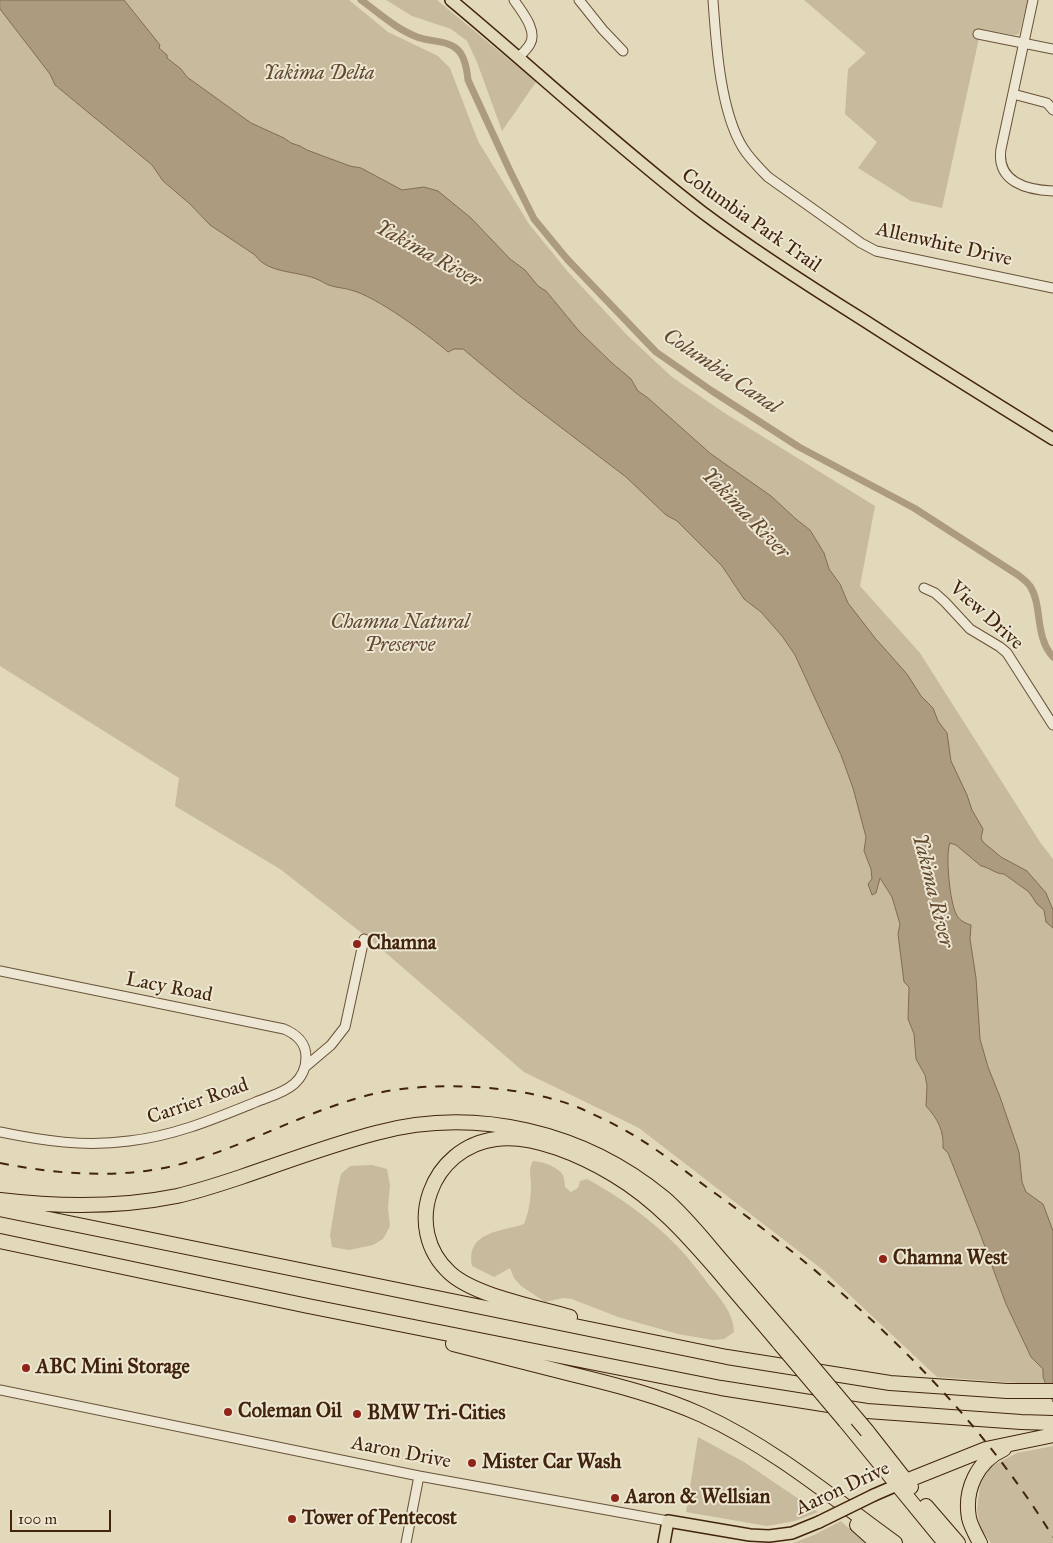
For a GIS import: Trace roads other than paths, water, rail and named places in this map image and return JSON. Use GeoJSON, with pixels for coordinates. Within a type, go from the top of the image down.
{"type":"FeatureCollection","features":[{"type":"Feature","properties":{"kind":"highway"},"geometry":{"type":"LineString","coordinates":[[0,1200],[52,1205],[92,1206],[150,1201],[205,1188],[348,1141],[402,1127],[450,1122],[473,1122],[513,1127],[542,1134],[580,1147],[616,1165],[647,1185],[665,1199],[697,1232],[785,1342],[863,1435],[945,1543]]}},
{"type":"Feature","properties":{"kind":"highway"},"geometry":{"type":"LineString","coordinates":[[640,1339],[483,1291],[468,1285],[450,1273],[433,1249],[427,1226],[430,1195],[437,1176],[445,1164],[457,1153],[482,1141],[512,1138],[564,1151],[614,1175],[642,1194],[676,1223],[785,1342]]}},
{"type":"Feature","properties":{"kind":"highway"},"geometry":{"type":"LineString","coordinates":[[0,1209],[727,1357],[890,1383],[1007,1391],[1053,1391]]}},
{"type":"Feature","properties":{"kind":"highway"},"geometry":{"type":"LineString","coordinates":[[0,1241],[308,1306],[721,1388],[867,1411],[1053,1423]]}},
{"type":"Feature","properties":{"kind":"highway"},"geometry":{"type":"LineString","coordinates":[[308,1306],[620,1386],[662,1399],[723,1426],[767,1451],[895,1543]]}},
{"type":"Feature","properties":{"kind":"highway"},"geometry":{"type":"LineString","coordinates":[[901,1483],[978,1452],[1053,1435]]}},
{"type":"Feature","properties":{"kind":"highway"},"geometry":{"type":"LineString","coordinates":[[980,1543],[969,1519],[968,1498],[973,1480],[988,1459],[1000,1450],[1020,1442]]}},
{"type":"Feature","properties":{"kind":"highway"},"geometry":{"type":"LineString","coordinates":[[805,1478],[877,1543]]}},
{"type":"Feature","properties":{"kind":"highway"},"geometry":{"type":"LineString","coordinates":[[901,1483],[958,1543]]}},
{"type":"Feature","properties":{"kind":"main road","name":"Columbia Park Trail"},"geometry":{"type":"LineString","coordinates":[[451,0],[654,174],[744,242],[842,307],[1053,440]]}},
{"type":"Feature","properties":{"kind":"main road","name":"Aaron Drive"},"geometry":{"type":"LineString","coordinates":[[668,1521],[750,1535],[769,1536],[792,1533],[901,1483]]}},
{"type":"Feature","properties":{"kind":"main road"},"geometry":{"type":"LineString","coordinates":[[664,1543],[668,1521]]}},
{"type":"Feature","properties":{"kind":"street"},"geometry":{"type":"LineString","coordinates":[[514,0],[530,28],[532,36],[530,43],[519,57]]}},
{"type":"Feature","properties":{"kind":"street"},"geometry":{"type":"LineString","coordinates":[[579,0],[623,51]]}},
{"type":"Feature","properties":{"kind":"street","name":"Allenwhite Drive"},"geometry":{"type":"LineString","coordinates":[[713,0],[718,63],[731,120],[742,147],[768,177],[861,243],[876,251],[1053,288]]}},
{"type":"Feature","properties":{"kind":"street"},"geometry":{"type":"LineString","coordinates":[[1033,0],[1000,161],[1003,175],[1020,184],[1053,191]]}},
{"type":"Feature","properties":{"kind":"street"},"geometry":{"type":"LineString","coordinates":[[978,34],[1053,49]]}},
{"type":"Feature","properties":{"kind":"street"},"geometry":{"type":"LineString","coordinates":[[1013,94],[1047,103],[1053,110]]}},
{"type":"Feature","properties":{"kind":"street","name":"View Drive"},"geometry":{"type":"LineString","coordinates":[[924,588],[946,602],[970,629],[1007,653],[1053,726]]}},
{"type":"Feature","properties":{"kind":"street","name":"Carrier Road"},"geometry":{"type":"LineString","coordinates":[[0,1132],[42,1140],[76,1143],[116,1142],[154,1137],[207,1122],[288,1088],[298,1079],[305,1067],[331,1045],[344,1027],[364,939]]}},
{"type":"Feature","properties":{"kind":"street","name":"Lacy Road"},"geometry":{"type":"LineString","coordinates":[[0,972],[284,1029],[294,1034],[302,1044],[306,1054],[305,1067]]}},
{"type":"Feature","properties":{"kind":"street","name":"Aaron Drive"},"geometry":{"type":"LineString","coordinates":[[0,1390],[419,1476],[668,1521]]}},
{"type":"Feature","properties":{"kind":"street"},"geometry":{"type":"LineString","coordinates":[[406,1543],[419,1476]]}},
{"type":"Feature","properties":{"kind":"water","name":"Yakima River"},"geometry":{"type":"Polygon","coordinates":[[[0,0],[124,0],[160,45],[159,48],[167,55],[167,58],[181,69],[187,77],[251,123],[307,150],[350,166],[361,168],[402,190],[424,187],[438,191],[471,218],[510,259],[525,270],[538,286],[546,291],[579,331],[631,379],[638,391],[711,454],[771,496],[810,530],[824,553],[829,569],[840,584],[848,603],[875,638],[907,674],[921,696],[933,708],[938,721],[947,733],[951,761],[972,810],[983,829],[981,838],[983,842],[1001,857],[1027,871],[1046,893],[1053,910],[1053,928],[1046,922],[1044,910],[1037,904],[1029,892],[1004,874],[981,866],[956,845],[950,843],[948,868],[954,908],[960,920],[971,925],[970,939],[976,978],[980,1039],[988,1067],[1019,1152],[1022,1182],[1026,1192],[1043,1204],[1053,1231],[1053,1402],[1043,1377],[1043,1369],[1031,1357],[1006,1304],[948,1153],[943,1148],[939,1126],[926,1106],[927,1086],[925,1075],[916,1059],[914,1034],[908,1019],[909,987],[904,982],[898,934],[900,924],[892,897],[880,878],[876,893],[872,895],[868,884],[872,879],[871,869],[864,851],[866,837],[853,788],[841,755],[795,655],[782,636],[761,612],[744,599],[722,566],[677,521],[666,515],[626,477],[516,393],[463,349],[454,349],[448,352],[401,317],[362,294],[267,265],[210,225],[190,204],[163,181],[152,165],[55,85],[50,74],[0,9],[0,0]]]}},
{"type":"Feature","properties":{"kind":"waterway","name":"Columbia Canal"},"geometry":{"type":"LineString","coordinates":[[361,0],[409,34],[422,39],[449,44],[458,50],[464,60],[468,80],[534,219],[567,259],[656,352],[799,447],[914,508],[1020,576],[1029,585],[1034,594],[1043,640],[1053,657]]}},
{"type":"Feature","properties":{"kind":"railway"},"geometry":{"type":"LineString","coordinates":[[0,1163],[49,1171],[99,1174],[125,1173],[174,1166],[242,1143],[350,1100],[373,1094],[423,1087],[451,1086],[507,1090],[559,1101],[582,1109],[631,1134],[659,1152],[767,1232],[860,1309],[903,1350],[983,1438],[1019,1486],[1053,1537]]}},
{"type":"Feature","properties":{"kind":"place","name":"Chamna"},"geometry":{"type":"Point","coordinates":[357,944]}},
{"type":"Feature","properties":{"kind":"place","name":"Chamna West"},"geometry":{"type":"Point","coordinates":[883,1259]}},
{"type":"Feature","properties":{"kind":"place","name":"ABC Mini Storage"},"geometry":{"type":"Point","coordinates":[26,1368]}},
{"type":"Feature","properties":{"kind":"place","name":"Coleman Oil"},"geometry":{"type":"Point","coordinates":[228,1412]}},
{"type":"Feature","properties":{"kind":"place","name":"BMW Tri-Cities"},"geometry":{"type":"Point","coordinates":[357,1414]}},
{"type":"Feature","properties":{"kind":"place","name":"Mister Car Wash"},"geometry":{"type":"Point","coordinates":[472,1463]}},
{"type":"Feature","properties":{"kind":"place","name":"Aaron & Wellsian"},"geometry":{"type":"Point","coordinates":[615,1498]}},
{"type":"Feature","properties":{"kind":"place","name":"Tower of Pentecost"},"geometry":{"type":"Point","coordinates":[292,1519]}},
{"type":"Feature","properties":{"kind":"park label","name":"Yakima Delta"},"geometry":{"type":"Point","coordinates":[319,74]}},
{"type":"Feature","properties":{"kind":"park label","name":"Chamna Natural Preserve"},"geometry":{"type":"Point","coordinates":[400,634]}}]}
